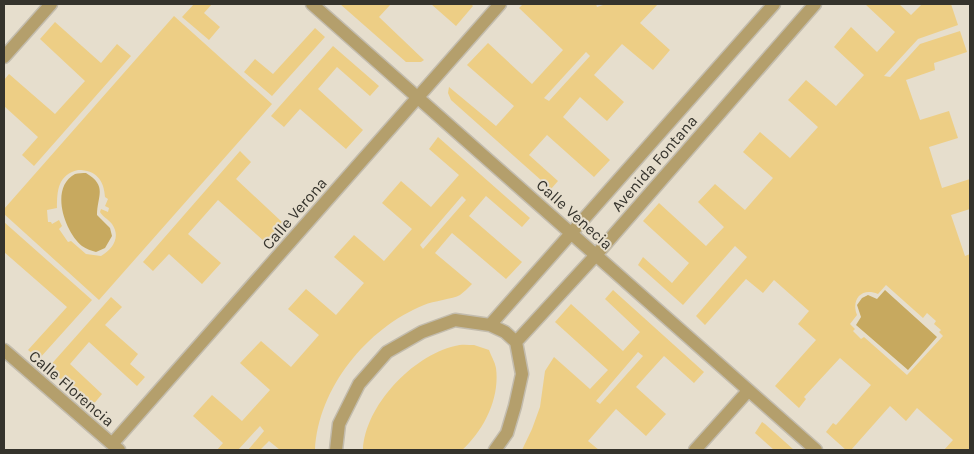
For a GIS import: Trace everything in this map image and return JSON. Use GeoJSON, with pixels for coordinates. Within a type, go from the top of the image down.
{"type":"FeatureCollection","features":[{"type":"Feature","properties":{"kind":"street"},"geometry":{"type":"LineString","coordinates":[[4,57],[51,4]]}},
{"type":"Feature","properties":{"kind":"street","name":"Calle Venecia"},"geometry":{"type":"LineString","coordinates":[[312,4],[816,450]]}},
{"type":"Feature","properties":{"kind":"street","name":"Calle Verona"},"geometry":{"type":"LineString","coordinates":[[115,447],[500,4]]}},
{"type":"Feature","properties":{"kind":"street","name":"Avenida Fontana"},"geometry":{"type":"LineString","coordinates":[[490,325],[774,4]]}},
{"type":"Feature","properties":{"kind":"street","name":"Avenida Fontana"},"geometry":{"type":"LineString","coordinates":[[516,342],[596,255],[815,4]]}},
{"type":"Feature","properties":{"kind":"street"},"geometry":{"type":"LineString","coordinates":[[336,450],[339,424],[359,384],[387,352],[422,332],[455,320],[490,325],[505,332],[516,342],[522,374],[507,433],[495,450]]}},
{"type":"Feature","properties":{"kind":"street","name":"Calle Florencia"},"geometry":{"type":"LineString","coordinates":[[4,350],[115,447]]}},
{"type":"Feature","properties":{"kind":"street"},"geometry":{"type":"LineString","coordinates":[[695,450],[748,391]]}},
{"type":"Feature","properties":{"kind":"shaded area"},"geometry":{"type":"Polygon","coordinates":[[[194,4],[212,4],[204,13],[220,27],[209,40],[182,17],[194,4]]]}},
{"type":"Feature","properties":{"kind":"shaded area"},"geometry":{"type":"Polygon","coordinates":[[[340,4],[391,4],[379,17],[424,60],[421,62],[406,62],[340,4]]]}},
{"type":"Feature","properties":{"kind":"shaded area"},"geometry":{"type":"Polygon","coordinates":[[[431,4],[471,4],[473,6],[456,26],[431,4]]]}},
{"type":"Feature","properties":{"kind":"shaded area"},"geometry":{"type":"Polygon","coordinates":[[[523,4],[596,4],[597,7],[606,4],[658,4],[640,23],[670,50],[653,70],[622,44],[594,75],[624,102],[607,121],[580,97],[563,117],[610,160],[594,177],[547,135],[529,155],[558,181],[551,189],[451,100],[448,93],[449,87],[496,126],[514,106],[467,65],[488,43],[532,84],[563,50],[519,8],[523,4]],[[586,52],[544,98],[549,101],[590,56],[586,52]]]}},
{"type":"Feature","properties":{"kind":"shaded area"},"geometry":{"type":"Polygon","coordinates":[[[865,4],[899,4],[911,15],[922,4],[951,4],[958,25],[918,39],[884,76],[890,77],[920,44],[960,31],[967,52],[934,63],[935,70],[906,80],[920,120],[949,111],[958,138],[929,147],[942,188],[970,179],[970,209],[951,215],[965,256],[970,254],[970,450],[944,450],[953,440],[917,408],[906,421],[890,406],[851,450],[846,450],[826,432],[833,423],[836,425],[871,385],[840,358],[804,397],[806,399],[799,408],[775,386],[816,340],[798,324],[809,311],[774,280],[763,293],[746,279],[705,325],[696,316],[747,257],[735,246],[683,305],[638,265],[643,257],[672,283],[689,263],[643,221],[659,203],[706,246],[724,227],[698,202],[715,184],[745,210],[773,178],[743,152],[760,132],[790,158],[818,127],[788,100],[806,80],[836,106],[864,75],[834,47],[851,27],[877,52],[895,32],[865,4]],[[886,285],[878,294],[867,292],[859,296],[855,304],[857,315],[850,324],[855,329],[853,331],[861,339],[864,337],[907,375],[943,336],[939,332],[941,330],[934,324],[936,321],[927,313],[923,318],[886,285]]]}},
{"type":"Feature","properties":{"kind":"shaded area"},"geometry":{"type":"Polygon","coordinates":[[[174,16],[272,104],[99,300],[4,214],[4,209],[174,16]],[[84,170],[71,172],[63,179],[58,189],[57,208],[47,210],[48,222],[52,224],[59,220],[62,226],[59,229],[68,242],[71,241],[86,254],[101,256],[112,246],[116,233],[112,224],[100,212],[101,209],[108,212],[109,208],[105,206],[108,199],[105,197],[101,181],[94,174],[84,170]]]}},
{"type":"Feature","properties":{"kind":"shaded area"},"geometry":{"type":"Polygon","coordinates":[[[55,22],[101,63],[117,44],[131,56],[34,166],[22,155],[38,137],[4,106],[4,80],[9,74],[55,114],[85,81],[40,39],[55,22]]]}},
{"type":"Feature","properties":{"kind":"shaded area"},"geometry":{"type":"Polygon","coordinates":[[[315,28],[325,37],[272,96],[244,72],[255,59],[273,74],[315,28]]]}},
{"type":"Feature","properties":{"kind":"shaded area"},"geometry":{"type":"Polygon","coordinates":[[[333,46],[379,86],[370,96],[337,67],[318,89],[363,130],[346,149],[300,109],[284,127],[271,116],[333,46]]]}},
{"type":"Feature","properties":{"kind":"shaded area"},"geometry":{"type":"Polygon","coordinates":[[[438,137],[530,218],[522,227],[486,196],[469,216],[522,262],[506,279],[452,233],[435,253],[472,284],[460,295],[428,304],[403,315],[365,345],[349,363],[325,404],[318,427],[315,450],[280,450],[269,441],[260,450],[248,450],[264,431],[260,426],[238,450],[217,450],[223,443],[193,416],[212,395],[242,421],[270,390],[240,363],[261,341],[291,367],[319,335],[288,309],[306,289],[336,315],[364,283],[334,257],[354,235],[384,261],[412,229],[382,203],[401,181],[431,207],[459,175],[429,149],[438,137]],[[462,196],[420,245],[423,249],[466,200],[462,196]]]}},
{"type":"Feature","properties":{"kind":"shaded area"},"geometry":{"type":"Polygon","coordinates":[[[240,151],[251,162],[236,179],[282,222],[265,242],[218,200],[188,234],[221,263],[202,284],[169,254],[153,271],[143,262],[240,151]]]}},
{"type":"Feature","properties":{"kind":"shaded area"},"geometry":{"type":"Polygon","coordinates":[[[86,173],[97,182],[100,192],[97,215],[110,228],[112,236],[105,248],[96,252],[84,247],[76,239],[65,221],[62,210],[61,199],[67,181],[75,174],[86,173]]]}},
{"type":"Feature","properties":{"kind":"shaded area"},"geometry":{"type":"Polygon","coordinates":[[[4,222],[92,300],[39,359],[28,350],[67,307],[4,252],[4,222]]]}},
{"type":"Feature","properties":{"kind":"shaded area"},"geometry":{"type":"Polygon","coordinates":[[[613,290],[704,372],[694,383],[664,356],[636,387],[666,414],[646,436],[616,409],[588,441],[599,450],[522,450],[540,407],[545,371],[554,357],[590,389],[608,370],[555,322],[571,304],[623,351],[640,332],[605,299],[613,290]],[[638,352],[596,401],[600,404],[643,356],[638,352]]]}},
{"type":"Feature","properties":{"kind":"shaded area"},"geometry":{"type":"Polygon","coordinates":[[[885,290],[937,337],[908,370],[856,325],[861,317],[857,305],[862,298],[868,295],[877,299],[885,290]]]}},
{"type":"Feature","properties":{"kind":"shaded area"},"geometry":{"type":"Polygon","coordinates":[[[111,297],[122,307],[105,325],[138,354],[130,364],[145,377],[137,386],[89,342],[70,364],[102,394],[92,406],[48,368],[111,297]]]}},
{"type":"Feature","properties":{"kind":"shaded area"},"geometry":{"type":"Polygon","coordinates":[[[457,345],[474,345],[489,350],[495,364],[497,379],[489,413],[477,433],[462,450],[363,450],[366,433],[372,417],[394,385],[423,360],[439,352],[457,345]]]}},
{"type":"Feature","properties":{"kind":"shaded area"},"geometry":{"type":"Polygon","coordinates":[[[762,422],[794,450],[774,450],[755,433],[762,422]]]}}]}
